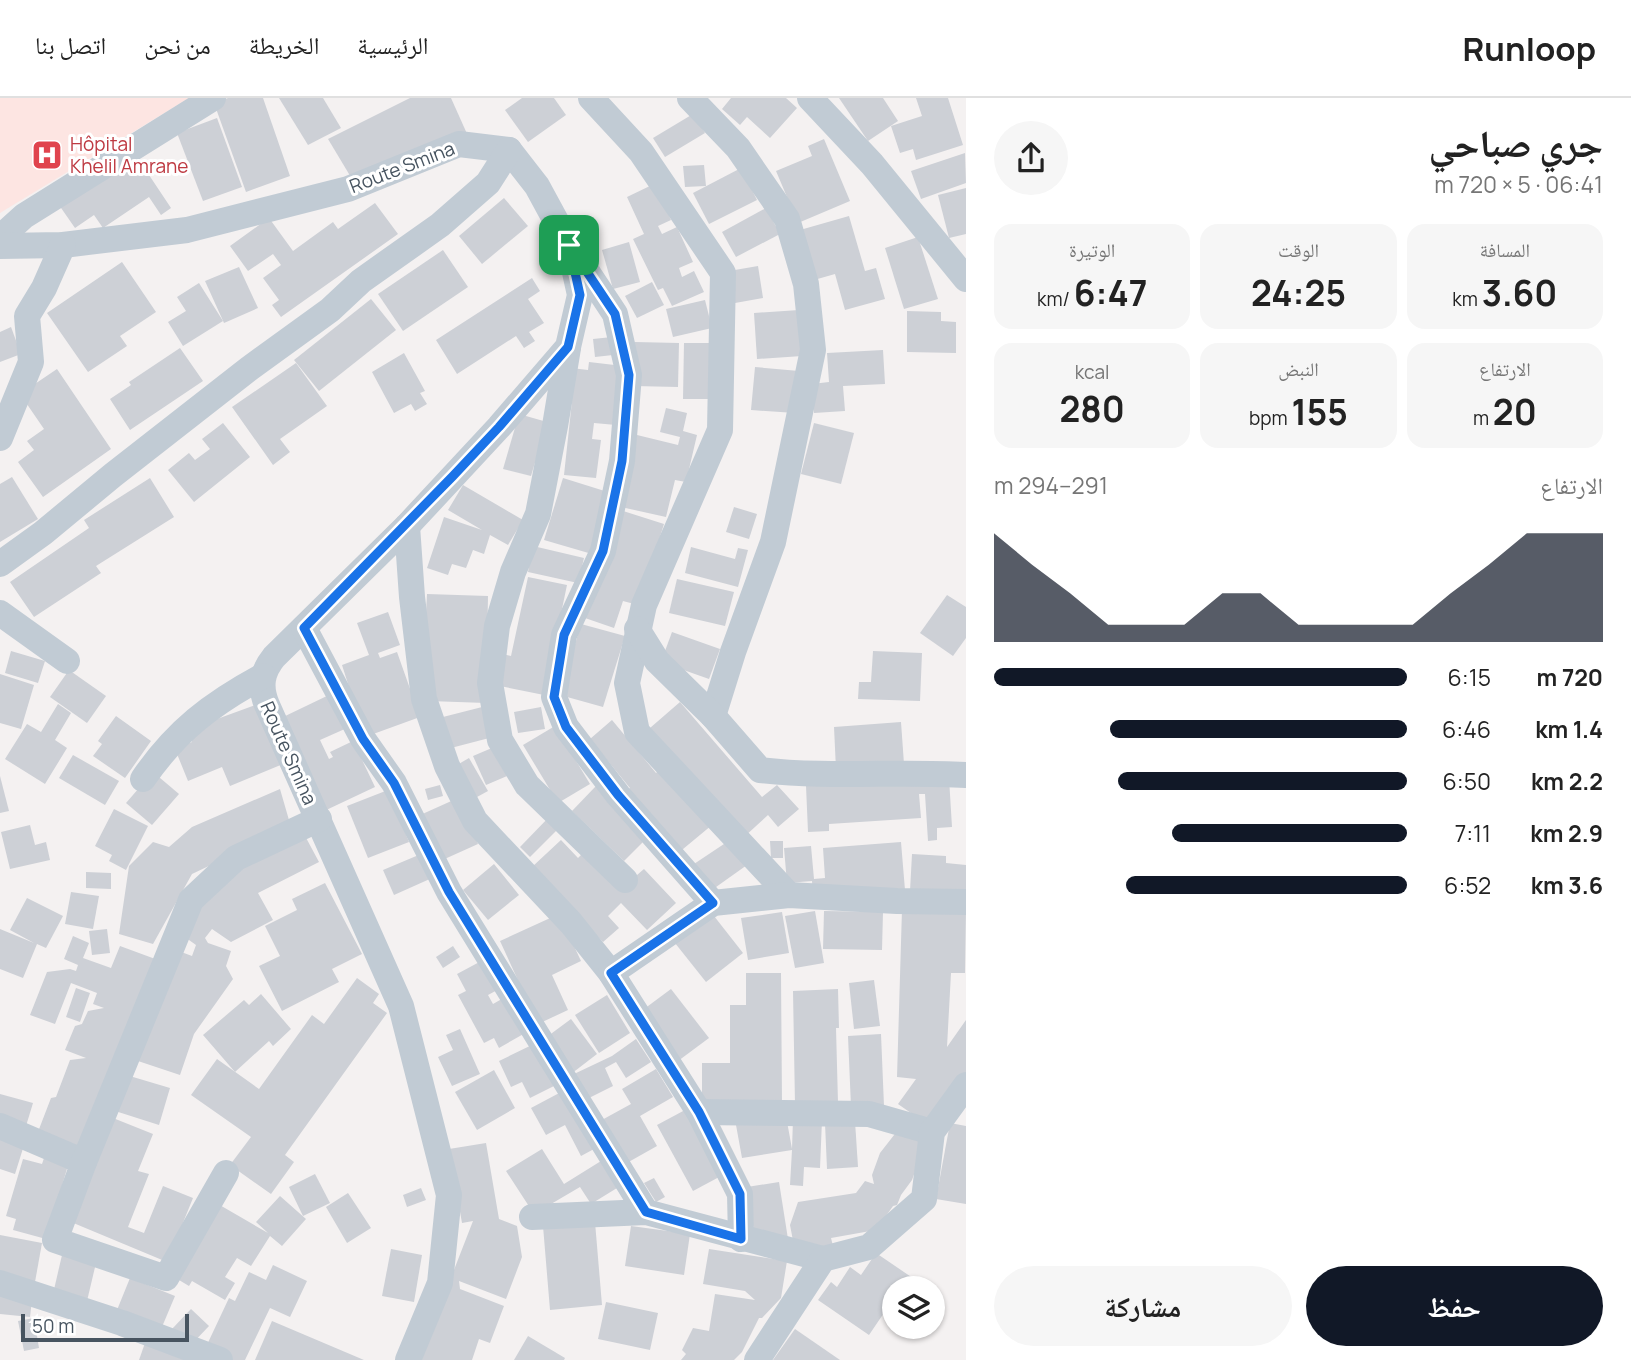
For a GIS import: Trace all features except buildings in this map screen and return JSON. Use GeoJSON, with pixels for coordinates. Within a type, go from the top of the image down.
{"type":"FeatureCollection","features":[{"type":"Feature","properties":{"kind":"street"},"geometry":{"type":"LineString","coordinates":[[0,238],[24,216],[214,98]]}},
{"type":"Feature","properties":{"kind":"street"},"geometry":{"type":"LineString","coordinates":[[590,98],[641,152],[723,272],[720,430],[644,605],[637,629],[626,683],[637,732],[789,895]]}},
{"type":"Feature","properties":{"kind":"street"},"geometry":{"type":"LineString","coordinates":[[690,98],[738,148],[787,219],[806,284],[813,350],[773,542],[713,716]]}},
{"type":"Feature","properties":{"kind":"street"},"geometry":{"type":"LineString","coordinates":[[810,98],[872,164],[966,279]]}},
{"type":"Feature","properties":{"kind":"street","name":"Route Smina"},"geometry":{"type":"LineString","coordinates":[[0,246],[63,245],[187,230],[348,189],[459,144],[509,150],[537,186],[569,245],[580,295],[568,347],[499,427],[407,526],[274,657],[263,677],[263,696],[401,1006],[449,1195],[440,1283],[408,1360]]}},
{"type":"Feature","properties":{"kind":"street"},"geometry":{"type":"LineString","coordinates":[[0,564],[43,533],[260,360],[330,310],[361,281],[440,225],[488,183],[509,150]]}},
{"type":"Feature","properties":{"kind":"street"},"geometry":{"type":"LineString","coordinates":[[0,438],[31,362],[27,316],[44,288],[63,245]]}},
{"type":"Feature","properties":{"kind":"street"},"geometry":{"type":"LineString","coordinates":[[569,245],[615,314],[629,375],[622,461],[603,551],[564,635],[554,697],[566,727],[618,795],[713,903]]}},
{"type":"Feature","properties":{"kind":"street"},"geometry":{"type":"LineString","coordinates":[[568,347],[538,514],[513,572],[497,626],[490,683],[500,740],[527,785],[625,880]]}},
{"type":"Feature","properties":{"kind":"street"},"geometry":{"type":"LineString","coordinates":[[407,526],[411,597],[424,699],[447,766],[475,821],[570,923],[611,973],[699,1112],[740,1194],[741,1239]]}},
{"type":"Feature","properties":{"kind":"street"},"geometry":{"type":"LineString","coordinates":[[0,613],[67,661]]}},
{"type":"Feature","properties":{"kind":"street"},"geometry":{"type":"LineString","coordinates":[[304,628],[363,739],[394,783],[449,892],[646,1212]]}},
{"type":"Feature","properties":{"kind":"street"},"geometry":{"type":"LineString","coordinates":[[637,629],[657,661],[713,716],[760,769],[803,775],[966,775]]}},
{"type":"Feature","properties":{"kind":"street"},"geometry":{"type":"LineString","coordinates":[[142,779],[158,757],[195,718],[217,702],[263,677]]}},
{"type":"Feature","properties":{"kind":"street"},"geometry":{"type":"LineString","coordinates":[[226,1173],[166,1278],[55,1240],[191,900],[236,858],[319,819]]}},
{"type":"Feature","properties":{"kind":"street"},"geometry":{"type":"LineString","coordinates":[[611,973],[713,903],[789,895],[966,902]]}},
{"type":"Feature","properties":{"kind":"street"},"geometry":{"type":"LineString","coordinates":[[532,1217],[646,1212],[741,1239],[823,1258],[869,1247],[924,1199],[932,1132],[966,1086]]}},
{"type":"Feature","properties":{"kind":"street"},"geometry":{"type":"LineString","coordinates":[[699,1112],[869,1114],[932,1132]]}},
{"type":"Feature","properties":{"kind":"street"},"geometry":{"type":"LineString","coordinates":[[0,1126],[84,1162]]}},
{"type":"Feature","properties":{"kind":"street"},"geometry":{"type":"LineString","coordinates":[[757,1360],[823,1258]]}},
{"type":"Feature","properties":{"kind":"street"},"geometry":{"type":"LineString","coordinates":[[0,1283],[122,1323],[220,1360]]}},
{"type":"Feature","properties":{"kind":"shaded area","name":"Hôpital Khelil Amrane"},"geometry":{"type":"Polygon","coordinates":[[[0,98],[189,98],[0,213],[0,98]]]}},
{"type":"Feature","properties":{"kind":"place","name":"Hôpital Khelil Amrane"},"geometry":{"type":"Point","coordinates":[47,155]}},
{"type":"Feature","properties":{"kind":"route"},"geometry":{"type":"LineString","coordinates":[[569,245],[615,314],[629,375],[622,461],[603,551],[564,635],[554,697],[566,727],[618,795],[713,903],[611,973],[699,1112],[740,1194],[741,1239],[646,1212],[449,892],[394,783],[363,739],[304,628],[407,526],[499,427],[568,347],[580,295],[569,245]]}}]}
